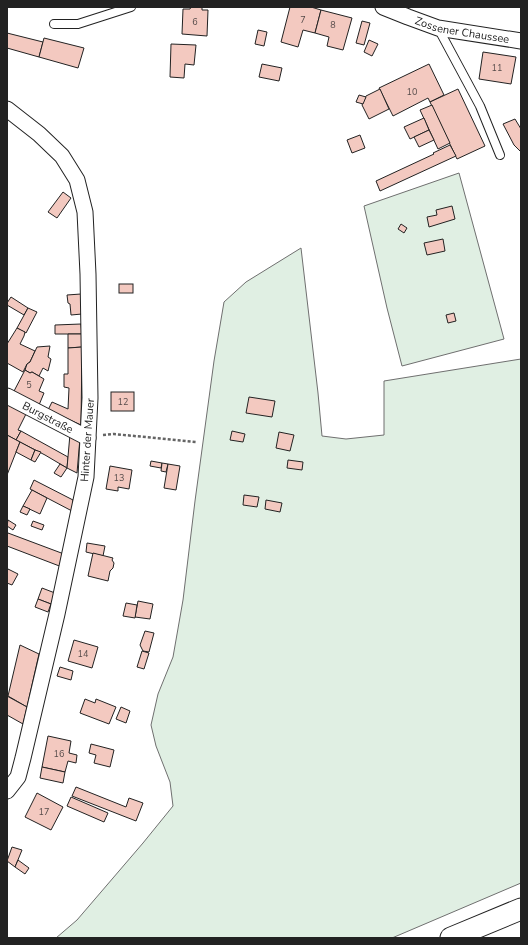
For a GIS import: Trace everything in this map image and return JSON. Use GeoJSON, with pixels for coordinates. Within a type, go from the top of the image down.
{"type":"FeatureCollection","features":[{"type":"Feature","properties":{"kind":"main road"},"geometry":{"type":"LineString","coordinates":[[451,938],[521,909]]}},
{"type":"Feature","properties":{"kind":"street","name":"Zossener Chaussee"},"geometry":{"type":"LineString","coordinates":[[383,7],[438,28],[521,41]]}},
{"type":"Feature","properties":{"kind":"street","name":"Hinter der Mauer"},"geometry":{"type":"LineString","coordinates":[[7,109],[39,134],[62,156],[77,180],[85,212],[90,398],[86,477],[57,614],[18,777],[7,791]]}},
{"type":"Feature","properties":{"kind":"street","name":"Burgstraße"},"geometry":{"type":"LineString","coordinates":[[7,396],[88,438]]}},
{"type":"Feature","properties":{"kind":"lane"},"geometry":{"type":"LineString","coordinates":[[54,24],[78,24],[131,7]]}},
{"type":"Feature","properties":{"kind":"lane"},"geometry":{"type":"LineString","coordinates":[[438,28],[480,106],[500,155]]}},
{"type":"Feature","properties":{"kind":"path"},"geometry":{"type":"LineString","coordinates":[[88,438],[114,434],[196,442]]}},
{"type":"Feature","properties":{"kind":"green space"},"geometry":{"type":"Polygon","coordinates":[[[459,173],[504,339],[402,366],[364,206],[459,173]]]}},
{"type":"Feature","properties":{"kind":"green space"},"geometry":{"type":"Polygon","coordinates":[[[301,248],[322,436],[346,439],[384,435],[384,381],[521,359],[521,883],[392,938],[56,938],[77,920],[173,806],[170,782],[156,746],[151,725],[158,694],[173,657],[183,600],[214,361],[224,302],[246,282],[301,248]]]}},
{"type":"Feature","properties":{"kind":"building"},"geometry":{"type":"Polygon","coordinates":[[[191,7],[202,7],[202,10],[208,10],[207,36],[182,34],[183,9],[190,9],[191,7]]]}},
{"type":"Feature","properties":{"kind":"building"},"geometry":{"type":"Polygon","coordinates":[[[290,7],[311,7],[321,10],[315,33],[303,30],[298,47],[281,42],[290,7]]]}},
{"type":"Feature","properties":{"kind":"building"},"geometry":{"type":"Polygon","coordinates":[[[321,10],[352,18],[343,50],[327,46],[329,37],[315,33],[321,10]]]}},
{"type":"Feature","properties":{"kind":"building"},"geometry":{"type":"Polygon","coordinates":[[[362,21],[370,23],[364,45],[356,43],[362,21]]]}},
{"type":"Feature","properties":{"kind":"building"},"geometry":{"type":"Polygon","coordinates":[[[258,30],[267,32],[264,46],[255,44],[258,30]]]}},
{"type":"Feature","properties":{"kind":"building"},"geometry":{"type":"Polygon","coordinates":[[[7,33],[43,42],[39,57],[7,48],[7,33]]]}},
{"type":"Feature","properties":{"kind":"building"},"geometry":{"type":"Polygon","coordinates":[[[44,38],[84,48],[78,68],[39,57],[44,38]]]}},
{"type":"Feature","properties":{"kind":"building"},"geometry":{"type":"Polygon","coordinates":[[[369,40],[378,44],[372,56],[364,52],[369,40]]]}},
{"type":"Feature","properties":{"kind":"building"},"geometry":{"type":"Polygon","coordinates":[[[171,44],[196,45],[194,65],[185,64],[184,78],[170,77],[171,44]]]}},
{"type":"Feature","properties":{"kind":"building"},"geometry":{"type":"Polygon","coordinates":[[[483,52],[516,57],[511,84],[479,79],[483,52]]]}},
{"type":"Feature","properties":{"kind":"building"},"geometry":{"type":"Polygon","coordinates":[[[262,64],[282,68],[279,81],[259,77],[262,64]]]}},
{"type":"Feature","properties":{"kind":"building"},"geometry":{"type":"Polygon","coordinates":[[[429,64],[444,95],[430,102],[428,98],[393,116],[379,88],[429,64]]]}},
{"type":"Feature","properties":{"kind":"building"},"geometry":{"type":"Polygon","coordinates":[[[380,89],[389,109],[369,119],[362,105],[366,96],[380,89]]]}},
{"type":"Feature","properties":{"kind":"building"},"geometry":{"type":"Polygon","coordinates":[[[458,89],[485,146],[457,159],[430,102],[458,89]]]}},
{"type":"Feature","properties":{"kind":"building"},"geometry":{"type":"Polygon","coordinates":[[[359,95],[366,97],[363,104],[356,102],[359,95]]]}},
{"type":"Feature","properties":{"kind":"building"},"geometry":{"type":"Polygon","coordinates":[[[432,105],[450,143],[438,149],[420,110],[432,105]]]}},
{"type":"Feature","properties":{"kind":"building"},"geometry":{"type":"Polygon","coordinates":[[[424,118],[429,130],[410,139],[404,127],[424,118]]]}},
{"type":"Feature","properties":{"kind":"building"},"geometry":{"type":"Polygon","coordinates":[[[515,119],[521,129],[521,152],[514,145],[503,124],[515,119]]]}},
{"type":"Feature","properties":{"kind":"building"},"geometry":{"type":"Polygon","coordinates":[[[429,130],[434,140],[419,147],[414,137],[429,130]]]}},
{"type":"Feature","properties":{"kind":"building"},"geometry":{"type":"Polygon","coordinates":[[[360,135],[365,148],[352,153],[347,140],[360,135]]]}},
{"type":"Feature","properties":{"kind":"building"},"geometry":{"type":"Polygon","coordinates":[[[450,145],[456,156],[380,191],[376,181],[450,145]]]}},
{"type":"Feature","properties":{"kind":"building"},"geometry":{"type":"Polygon","coordinates":[[[63,192],[71,198],[57,218],[48,212],[63,192]]]}},
{"type":"Feature","properties":{"kind":"building"},"geometry":{"type":"Polygon","coordinates":[[[452,206],[455,219],[429,227],[427,217],[437,215],[436,210],[452,206]]]}},
{"type":"Feature","properties":{"kind":"building"},"geometry":{"type":"Polygon","coordinates":[[[401,224],[407,228],[404,233],[398,229],[401,224]]]}},
{"type":"Feature","properties":{"kind":"building"},"geometry":{"type":"Polygon","coordinates":[[[443,239],[445,251],[427,255],[424,243],[443,239]]]}},
{"type":"Feature","properties":{"kind":"building"},"geometry":{"type":"Polygon","coordinates":[[[119,284],[133,284],[133,293],[119,293],[119,284]]]}},
{"type":"Feature","properties":{"kind":"building"},"geometry":{"type":"Polygon","coordinates":[[[81,294],[82,314],[71,315],[67,295],[81,294]]]}},
{"type":"Feature","properties":{"kind":"building"},"geometry":{"type":"Polygon","coordinates":[[[11,297],[28,308],[24,315],[7,305],[11,297]]]}},
{"type":"Feature","properties":{"kind":"building"},"geometry":{"type":"Polygon","coordinates":[[[28,308],[37,312],[26,333],[17,328],[28,308]]]}},
{"type":"Feature","properties":{"kind":"building"},"geometry":{"type":"Polygon","coordinates":[[[454,313],[456,321],[448,323],[446,315],[454,313]]]}},
{"type":"Feature","properties":{"kind":"building"},"geometry":{"type":"Polygon","coordinates":[[[81,324],[82,334],[55,334],[55,325],[81,324]]]}},
{"type":"Feature","properties":{"kind":"building"},"geometry":{"type":"Polygon","coordinates":[[[17,328],[25,332],[20,344],[35,351],[23,372],[7,363],[7,344],[17,328]]]}},
{"type":"Feature","properties":{"kind":"building"},"geometry":{"type":"Polygon","coordinates":[[[68,334],[82,334],[82,347],[68,348],[68,334]]]}},
{"type":"Feature","properties":{"kind":"building"},"geometry":{"type":"Polygon","coordinates":[[[50,346],[48,357],[51,359],[48,371],[43,368],[39,376],[25,370],[37,347],[50,346]]]}},
{"type":"Feature","properties":{"kind":"building"},"geometry":{"type":"Polygon","coordinates":[[[82,347],[81,425],[48,410],[52,402],[68,409],[69,388],[64,387],[64,374],[68,374],[68,348],[82,347]]]}},
{"type":"Feature","properties":{"kind":"building"},"geometry":{"type":"Polygon","coordinates":[[[25,370],[44,379],[39,391],[44,393],[39,405],[13,393],[25,370]]]}},
{"type":"Feature","properties":{"kind":"building"},"geometry":{"type":"Polygon","coordinates":[[[111,392],[134,392],[134,411],[111,411],[111,392]]]}},
{"type":"Feature","properties":{"kind":"building"},"geometry":{"type":"Polygon","coordinates":[[[249,397],[275,401],[272,417],[246,413],[249,397]]]}},
{"type":"Feature","properties":{"kind":"building"},"geometry":{"type":"Polygon","coordinates":[[[9,402],[27,412],[18,430],[21,431],[16,440],[7,435],[7,406],[9,402]]]}},
{"type":"Feature","properties":{"kind":"building"},"geometry":{"type":"Polygon","coordinates":[[[21,431],[68,457],[67,468],[16,440],[21,431]]]}},
{"type":"Feature","properties":{"kind":"building"},"geometry":{"type":"Polygon","coordinates":[[[232,431],[245,434],[243,442],[230,440],[232,431]]]}},
{"type":"Feature","properties":{"kind":"building"},"geometry":{"type":"Polygon","coordinates":[[[279,432],[294,435],[290,451],[276,448],[279,432]]]}},
{"type":"Feature","properties":{"kind":"building"},"geometry":{"type":"Polygon","coordinates":[[[70,434],[80,438],[77,473],[67,468],[70,434]]]}},
{"type":"Feature","properties":{"kind":"building"},"geometry":{"type":"Polygon","coordinates":[[[7,435],[20,442],[7,475],[7,435]]]}},
{"type":"Feature","properties":{"kind":"building"},"geometry":{"type":"Polygon","coordinates":[[[20,442],[35,450],[31,460],[16,452],[20,442]]]}},
{"type":"Feature","properties":{"kind":"building"},"geometry":{"type":"Polygon","coordinates":[[[35,450],[41,452],[35,462],[31,460],[35,450]]]}},
{"type":"Feature","properties":{"kind":"building"},"geometry":{"type":"Polygon","coordinates":[[[288,460],[303,462],[302,470],[287,468],[288,460]]]}},
{"type":"Feature","properties":{"kind":"building"},"geometry":{"type":"Polygon","coordinates":[[[151,461],[162,463],[161,468],[150,466],[151,461]]]}},
{"type":"Feature","properties":{"kind":"building"},"geometry":{"type":"Polygon","coordinates":[[[162,463],[168,464],[166,472],[161,471],[162,463]]]}},
{"type":"Feature","properties":{"kind":"building"},"geometry":{"type":"Polygon","coordinates":[[[60,464],[67,468],[61,477],[54,473],[60,464]]]}},
{"type":"Feature","properties":{"kind":"building"},"geometry":{"type":"Polygon","coordinates":[[[168,464],[180,466],[176,490],[164,488],[168,464]]]}},
{"type":"Feature","properties":{"kind":"building"},"geometry":{"type":"Polygon","coordinates":[[[110,466],[132,470],[129,489],[118,487],[118,491],[106,489],[110,466]]]}},
{"type":"Feature","properties":{"kind":"building"},"geometry":{"type":"Polygon","coordinates":[[[34,480],[73,500],[72,511],[30,489],[34,480]]]}},
{"type":"Feature","properties":{"kind":"building"},"geometry":{"type":"Polygon","coordinates":[[[32,490],[47,498],[40,514],[23,506],[32,490]]]}},
{"type":"Feature","properties":{"kind":"building"},"geometry":{"type":"Polygon","coordinates":[[[244,495],[259,497],[257,507],[243,505],[244,495]]]}},
{"type":"Feature","properties":{"kind":"building"},"geometry":{"type":"Polygon","coordinates":[[[266,500],[282,503],[280,512],[265,509],[266,500]]]}},
{"type":"Feature","properties":{"kind":"building"},"geometry":{"type":"Polygon","coordinates":[[[23,506],[30,509],[27,515],[20,512],[23,506]]]}},
{"type":"Feature","properties":{"kind":"building"},"geometry":{"type":"Polygon","coordinates":[[[8,520],[16,525],[13,530],[7,526],[8,520]]]}},
{"type":"Feature","properties":{"kind":"building"},"geometry":{"type":"Polygon","coordinates":[[[33,521],[44,525],[42,530],[31,526],[33,521]]]}},
{"type":"Feature","properties":{"kind":"building"},"geometry":{"type":"Polygon","coordinates":[[[8,533],[64,554],[62,567],[7,546],[8,533]]]}},
{"type":"Feature","properties":{"kind":"building"},"geometry":{"type":"Polygon","coordinates":[[[87,543],[105,546],[103,556],[86,552],[87,543]]]}},
{"type":"Feature","properties":{"kind":"building"},"geometry":{"type":"Polygon","coordinates":[[[93,553],[113,558],[113,568],[110,571],[108,581],[88,576],[93,553]]]}},
{"type":"Feature","properties":{"kind":"building"},"geometry":{"type":"Polygon","coordinates":[[[8,569],[18,574],[12,585],[7,583],[8,569]]]}},
{"type":"Feature","properties":{"kind":"building"},"geometry":{"type":"Polygon","coordinates":[[[42,588],[55,593],[51,604],[38,599],[42,588]]]}},
{"type":"Feature","properties":{"kind":"building"},"geometry":{"type":"Polygon","coordinates":[[[38,599],[51,604],[48,612],[35,607],[38,599]]]}},
{"type":"Feature","properties":{"kind":"building"},"geometry":{"type":"Polygon","coordinates":[[[138,601],[153,604],[150,619],[135,617],[138,601]]]}},
{"type":"Feature","properties":{"kind":"building"},"geometry":{"type":"Polygon","coordinates":[[[126,603],[137,605],[135,618],[123,616],[126,603]]]}},
{"type":"Feature","properties":{"kind":"building"},"geometry":{"type":"Polygon","coordinates":[[[145,631],[154,633],[149,652],[143,651],[140,645],[145,631]]]}},
{"type":"Feature","properties":{"kind":"building"},"geometry":{"type":"Polygon","coordinates":[[[74,640],[98,647],[92,668],[68,661],[74,640]]]}},
{"type":"Feature","properties":{"kind":"building"},"geometry":{"type":"Polygon","coordinates":[[[20,645],[39,654],[27,707],[8,696],[20,645]]]}},
{"type":"Feature","properties":{"kind":"building"},"geometry":{"type":"Polygon","coordinates":[[[142,651],[149,653],[144,669],[137,667],[142,651]]]}},
{"type":"Feature","properties":{"kind":"building"},"geometry":{"type":"Polygon","coordinates":[[[60,667],[73,671],[71,680],[57,676],[60,667]]]}},
{"type":"Feature","properties":{"kind":"building"},"geometry":{"type":"Polygon","coordinates":[[[7,696],[27,707],[23,724],[7,715],[7,696]]]}},
{"type":"Feature","properties":{"kind":"building"},"geometry":{"type":"Polygon","coordinates":[[[85,699],[95,703],[96,699],[116,707],[109,724],[80,713],[85,699]]]}},
{"type":"Feature","properties":{"kind":"building"},"geometry":{"type":"Polygon","coordinates":[[[121,707],[130,711],[126,723],[116,719],[121,707]]]}},
{"type":"Feature","properties":{"kind":"building"},"geometry":{"type":"Polygon","coordinates":[[[48,736],[71,741],[69,753],[77,755],[76,763],[68,761],[65,772],[42,767],[48,736]]]}},
{"type":"Feature","properties":{"kind":"building"},"geometry":{"type":"Polygon","coordinates":[[[91,744],[114,750],[110,767],[94,763],[96,755],[89,753],[91,744]]]}},
{"type":"Feature","properties":{"kind":"building"},"geometry":{"type":"Polygon","coordinates":[[[42,767],[65,772],[63,783],[40,778],[42,767]]]}},
{"type":"Feature","properties":{"kind":"building"},"geometry":{"type":"Polygon","coordinates":[[[76,787],[126,807],[129,798],[143,803],[136,821],[72,796],[76,787]]]}},
{"type":"Feature","properties":{"kind":"building"},"geometry":{"type":"Polygon","coordinates":[[[37,793],[63,807],[51,830],[25,817],[37,793]]]}},
{"type":"Feature","properties":{"kind":"building"},"geometry":{"type":"Polygon","coordinates":[[[71,797],[108,813],[104,822],[67,806],[71,797]]]}},
{"type":"Feature","properties":{"kind":"building"},"geometry":{"type":"Polygon","coordinates":[[[12,847],[22,850],[15,867],[7,861],[12,847]]]}},
{"type":"Feature","properties":{"kind":"building"},"geometry":{"type":"Polygon","coordinates":[[[18,860],[29,868],[25,874],[15,867],[18,860]]]}}]}
